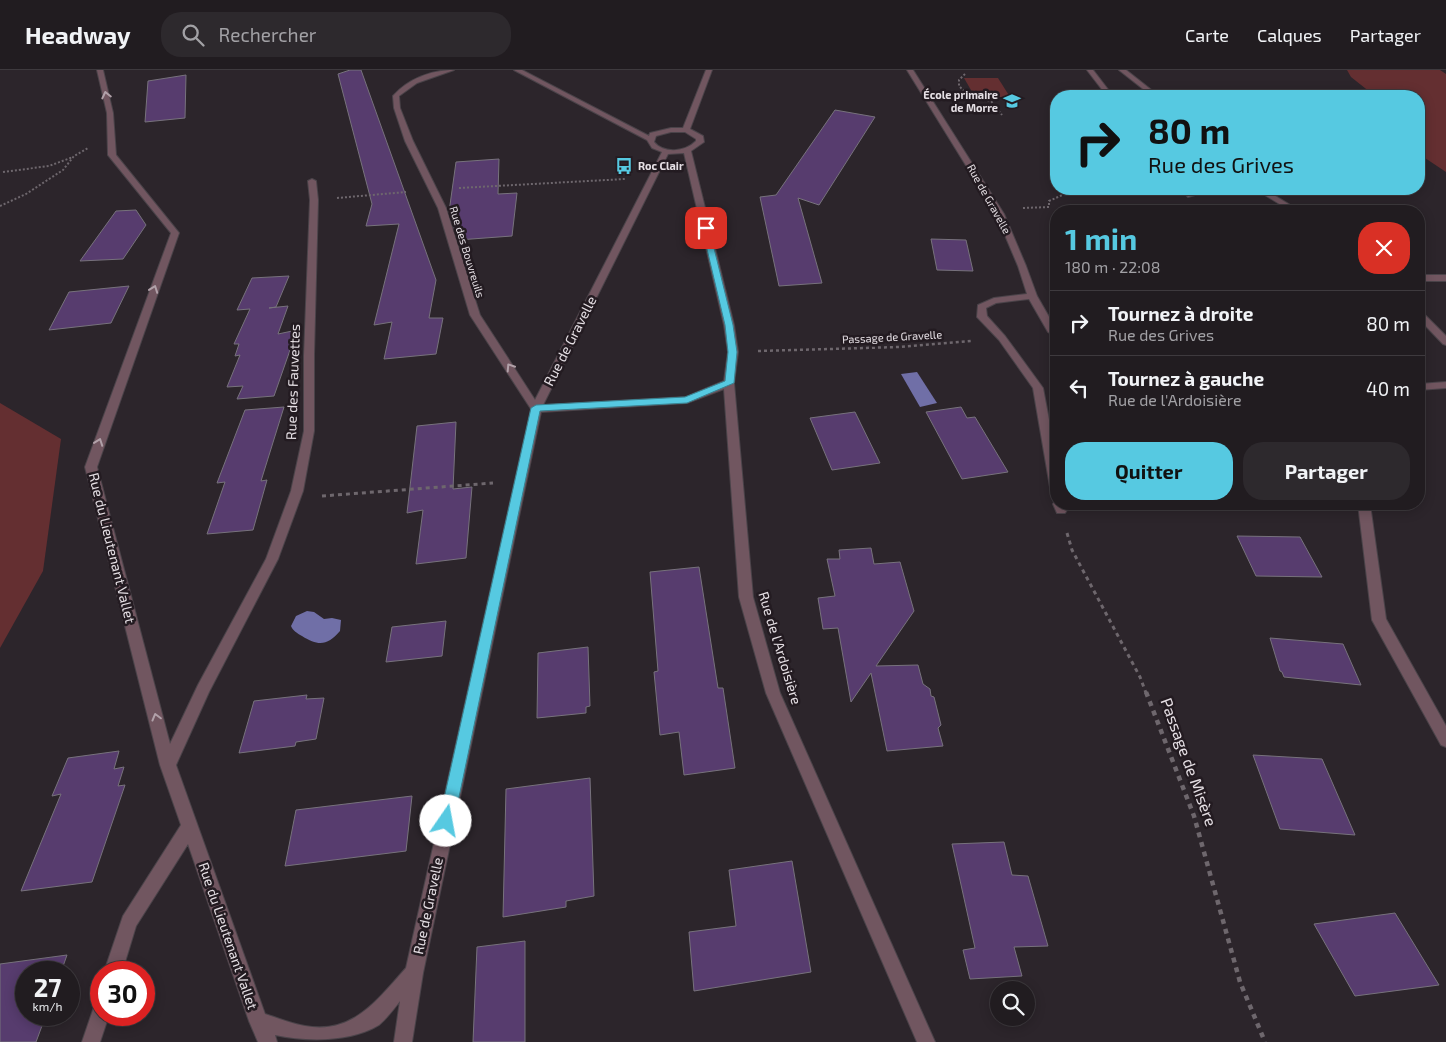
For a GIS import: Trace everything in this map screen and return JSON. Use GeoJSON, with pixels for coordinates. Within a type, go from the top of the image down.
{"type":"FeatureCollection","features":[{"type":"Feature","properties":{"kind":"street","name":"Rue du Lieutenant Vallet"},"geometry":{"type":"LineString","coordinates":[[100,70],[110,114],[112,155],[174,233],[91,467],[168,765],[258,1022],[268,1042]]}},
{"type":"Feature","properties":{"kind":"street","name":"Rue des Bouvreuils"},"geometry":{"type":"LineString","coordinates":[[452,70],[418,79],[406,86],[396,96],[397,108],[409,141],[442,208],[475,316],[536,408]]}},
{"type":"Feature","properties":{"kind":"street"},"geometry":{"type":"LineString","coordinates":[[517,70],[650,139],[654,148],[666,151],[687,150],[700,142],[697,135],[686,130],[671,130],[658,133],[650,139]]}},
{"type":"Feature","properties":{"kind":"street"},"geometry":{"type":"LineString","coordinates":[[686,130],[709,70]]}},
{"type":"Feature","properties":{"kind":"street","name":"Rue de Gravelle"},"geometry":{"type":"LineString","coordinates":[[910,70],[1000,214],[1022,266],[1032,296],[1050,328]]}},
{"type":"Feature","properties":{"kind":"street"},"geometry":{"type":"LineString","coordinates":[[1090,70],[1105,90]]}},
{"type":"Feature","properties":{"kind":"street"},"geometry":{"type":"LineString","coordinates":[[1122,70],[1148,90]]}},
{"type":"Feature","properties":{"kind":"street"},"geometry":{"type":"LineString","coordinates":[[683,118],[695,106]]}},
{"type":"Feature","properties":{"kind":"street"},"geometry":{"type":"LineString","coordinates":[[671,130],[677,124]]}},
{"type":"Feature","properties":{"kind":"street","name":"Rue de l'Ardoisière"},"geometry":{"type":"LineString","coordinates":[[687,150],[729,325],[732,352],[730,383],[746,597],[773,693],[926,1042]]}},
{"type":"Feature","properties":{"kind":"street","name":"Rue de Gravelle"},"geometry":{"type":"LineString","coordinates":[[402,1042],[414,973],[536,408],[666,151]]}},
{"type":"Feature","properties":{"kind":"street","name":"Rue des Fauvettes"},"geometry":{"type":"LineString","coordinates":[[168,765],[203,690],[272,559],[294,498],[309,431],[314,200],[312,181]]}},
{"type":"Feature","properties":{"kind":"street"},"geometry":{"type":"LineString","coordinates":[[1268,195],[1286,205]]}},
{"type":"Feature","properties":{"kind":"street"},"geometry":{"type":"LineString","coordinates":[[1425,278],[1446,278]]}},
{"type":"Feature","properties":{"kind":"street"},"geometry":{"type":"LineString","coordinates":[[1032,296],[994,301],[981,307],[982,317],[1002,338],[1038,388],[1050,454]]}},
{"type":"Feature","properties":{"kind":"street"},"geometry":{"type":"LineString","coordinates":[[1425,320],[1446,342]]}},
{"type":"Feature","properties":{"kind":"street"},"geometry":{"type":"LineString","coordinates":[[536,408],[687,400],[730,383]]}},
{"type":"Feature","properties":{"kind":"street"},"geometry":{"type":"LineString","coordinates":[[1425,387],[1446,385]]}},
{"type":"Feature","properties":{"kind":"street"},"geometry":{"type":"LineString","coordinates":[[1365,510],[1379,620],[1446,740]]}},
{"type":"Feature","properties":{"kind":"street"},"geometry":{"type":"LineString","coordinates":[[117,961],[129,922],[190,826]]}},
{"type":"Feature","properties":{"kind":"street"},"geometry":{"type":"LineString","coordinates":[[258,1022],[306,1036],[340,1035],[372,1019],[414,973]]}},
{"type":"Feature","properties":{"kind":"street"},"geometry":{"type":"LineString","coordinates":[[91,1042],[96,1026]]}},
{"type":"Feature","properties":{"kind":"path"},"geometry":{"type":"LineString","coordinates":[[965,74],[960,80],[960,86],[971,98],[991,101],[1002,116]]}},
{"type":"Feature","properties":{"kind":"path"},"geometry":{"type":"LineString","coordinates":[[3,172],[49,166],[74,156],[111,134]]}},
{"type":"Feature","properties":{"kind":"path"},"geometry":{"type":"LineString","coordinates":[[0,206],[26,194],[63,170],[74,156]]}},
{"type":"Feature","properties":{"kind":"path"},"geometry":{"type":"LineString","coordinates":[[314,200],[433,189],[654,177]]}},
{"type":"Feature","properties":{"kind":"path"},"geometry":{"type":"LineString","coordinates":[[1015,208],[1049,206],[1048,201],[1063,195]]}},
{"type":"Feature","properties":{"kind":"path","name":"Passage de Gravelle"},"geometry":{"type":"LineString","coordinates":[[784,349],[900,347],[1002,338]]}},
{"type":"Feature","properties":{"kind":"path"},"geometry":{"type":"LineString","coordinates":[[294,498],[520,480]]}},
{"type":"Feature","properties":{"kind":"path","name":"Passage de Misère"},"geometry":{"type":"LineString","coordinates":[[1061,510],[1072,550],[1140,677],[1190,807],[1240,982],[1265,1042]]}},
{"type":"Feature","properties":{"kind":"shaded area"},"geometry":{"type":"Polygon","coordinates":[[[1347,70],[1440,70],[1446,74],[1446,172],[1425,158],[1425,90],[1367,90],[1351,77],[1347,70]]]}},
{"type":"Feature","properties":{"kind":"shaded area"},"geometry":{"type":"Polygon","coordinates":[[[964,78],[998,78],[1010,97],[975,97],[964,78]]]}},
{"type":"Feature","properties":{"kind":"shaded area"},"geometry":{"type":"Polygon","coordinates":[[[0,403],[61,439],[43,571],[0,648],[0,403]]]}},
{"type":"Feature","properties":{"kind":"water"},"geometry":{"type":"Polygon","coordinates":[[[917,372],[937,403],[920,407],[901,374],[917,372]]]}},
{"type":"Feature","properties":{"kind":"water"},"geometry":{"type":"Polygon","coordinates":[[[307,611],[314,612],[324,619],[341,620],[340,631],[323,643],[313,642],[298,634],[291,626],[296,616],[307,611]]]}},
{"type":"Feature","properties":{"kind":"building"},"geometry":{"type":"Polygon","coordinates":[[[350,70],[361,70],[436,280],[429,318],[443,318],[436,354],[384,359],[392,322],[374,325],[399,224],[366,226],[372,204],[338,74],[350,70]]]}},
{"type":"Feature","properties":{"kind":"building"},"geometry":{"type":"Polygon","coordinates":[[[186,75],[185,118],[145,122],[148,81],[186,75]]]}},
{"type":"Feature","properties":{"kind":"building"},"geometry":{"type":"Polygon","coordinates":[[[835,110],[875,117],[819,205],[798,198],[822,283],[779,286],[760,197],[776,195],[835,110]]]}},
{"type":"Feature","properties":{"kind":"building"},"geometry":{"type":"Polygon","coordinates":[[[499,159],[498,194],[517,193],[512,236],[458,240],[449,212],[456,162],[499,159]]]}},
{"type":"Feature","properties":{"kind":"building"},"geometry":{"type":"Polygon","coordinates":[[[136,210],[146,225],[123,259],[80,261],[116,211],[136,210]]]}},
{"type":"Feature","properties":{"kind":"building"},"geometry":{"type":"Polygon","coordinates":[[[931,239],[966,240],[973,271],[937,270],[931,239]]]}},
{"type":"Feature","properties":{"kind":"building"},"geometry":{"type":"Polygon","coordinates":[[[289,276],[276,307],[269,308],[288,306],[278,334],[297,330],[274,396],[237,399],[243,386],[227,387],[240,355],[235,356],[239,344],[234,344],[250,309],[237,310],[252,278],[289,276]]]}},
{"type":"Feature","properties":{"kind":"building"},"geometry":{"type":"Polygon","coordinates":[[[129,286],[111,323],[49,330],[69,292],[129,286]]]}},
{"type":"Feature","properties":{"kind":"building"},"geometry":{"type":"Polygon","coordinates":[[[284,407],[261,481],[267,480],[253,530],[207,534],[225,482],[217,483],[245,410],[284,407]]]}},
{"type":"Feature","properties":{"kind":"building"},"geometry":{"type":"Polygon","coordinates":[[[961,407],[967,418],[975,417],[1008,472],[962,479],[926,412],[961,407]]]}},
{"type":"Feature","properties":{"kind":"building"},"geometry":{"type":"Polygon","coordinates":[[[855,412],[880,463],[832,470],[810,418],[855,412]]]}},
{"type":"Feature","properties":{"kind":"building"},"geometry":{"type":"Polygon","coordinates":[[[456,422],[453,489],[472,487],[466,558],[416,564],[423,510],[407,513],[417,426],[456,422]]]}},
{"type":"Feature","properties":{"kind":"building"},"geometry":{"type":"Polygon","coordinates":[[[1237,536],[1300,537],[1322,577],[1256,576],[1237,536]]]}},
{"type":"Feature","properties":{"kind":"building"},"geometry":{"type":"Polygon","coordinates":[[[871,548],[874,564],[900,562],[914,611],[876,666],[918,665],[923,684],[930,689],[931,696],[934,697],[941,725],[938,728],[943,746],[887,751],[871,673],[851,702],[838,628],[823,629],[818,598],[835,596],[827,559],[840,559],[839,550],[871,548]]]}},
{"type":"Feature","properties":{"kind":"building"},"geometry":{"type":"Polygon","coordinates":[[[699,567],[718,688],[723,688],[735,768],[684,775],[679,732],[660,735],[654,672],[658,671],[650,572],[699,567]]]}},
{"type":"Feature","properties":{"kind":"building"},"geometry":{"type":"Polygon","coordinates":[[[446,621],[442,656],[386,662],[392,627],[446,621]]]}},
{"type":"Feature","properties":{"kind":"building"},"geometry":{"type":"Polygon","coordinates":[[[1270,638],[1343,644],[1361,685],[1284,677],[1280,671],[1270,638]]]}},
{"type":"Feature","properties":{"kind":"building"},"geometry":{"type":"Polygon","coordinates":[[[588,647],[590,706],[586,707],[586,713],[537,718],[538,653],[588,647]]]}},
{"type":"Feature","properties":{"kind":"building"},"geometry":{"type":"Polygon","coordinates":[[[307,695],[306,699],[324,698],[316,739],[296,742],[295,746],[239,753],[254,701],[307,695]]]}},
{"type":"Feature","properties":{"kind":"building"},"geometry":{"type":"Polygon","coordinates":[[[119,751],[114,769],[124,767],[118,786],[125,785],[92,882],[21,891],[61,794],[52,796],[68,758],[119,751]]]}},
{"type":"Feature","properties":{"kind":"building"},"geometry":{"type":"Polygon","coordinates":[[[1253,755],[1322,759],[1355,835],[1280,829],[1253,755]]]}},
{"type":"Feature","properties":{"kind":"building"},"geometry":{"type":"Polygon","coordinates":[[[590,778],[594,896],[566,901],[566,907],[503,917],[506,789],[590,778]]]}},
{"type":"Feature","properties":{"kind":"building"},"geometry":{"type":"Polygon","coordinates":[[[412,796],[406,851],[285,866],[296,810],[412,796]]]}},
{"type":"Feature","properties":{"kind":"building"},"geometry":{"type":"Polygon","coordinates":[[[1004,842],[1012,875],[1028,876],[1048,946],[1014,947],[1022,976],[970,979],[963,950],[975,948],[952,844],[1004,842]]]}},
{"type":"Feature","properties":{"kind":"building"},"geometry":{"type":"Polygon","coordinates":[[[792,861],[811,972],[694,991],[689,932],[736,926],[729,870],[792,861]]]}},
{"type":"Feature","properties":{"kind":"building"},"geometry":{"type":"Polygon","coordinates":[[[1395,913],[1439,985],[1355,996],[1314,924],[1395,913]]]}},
{"type":"Feature","properties":{"kind":"building"},"geometry":{"type":"Polygon","coordinates":[[[525,941],[525,1042],[473,1042],[477,947],[525,941]]]}},
{"type":"Feature","properties":{"kind":"building"},"geometry":{"type":"Polygon","coordinates":[[[67,955],[65,961],[22,961],[67,955]]]}},
{"type":"Feature","properties":{"kind":"building"},"geometry":{"type":"Polygon","coordinates":[[[15,962],[15,1026],[42,1026],[36,1042],[0,1042],[0,964],[15,962]]]}},
{"type":"Feature","properties":{"kind":"place","name":"École primaire de Morre"},"geometry":{"type":"Point","coordinates":[1012,101]}},
{"type":"Feature","properties":{"kind":"place","name":"Roc Clair"},"geometry":{"type":"Point","coordinates":[624,166]}},
{"type":"Feature","properties":{"kind":"route"},"geometry":{"type":"LineString","coordinates":[[446,821],[536,408],[687,400],[730,383],[732,352],[729,325],[706,228]]}}]}
